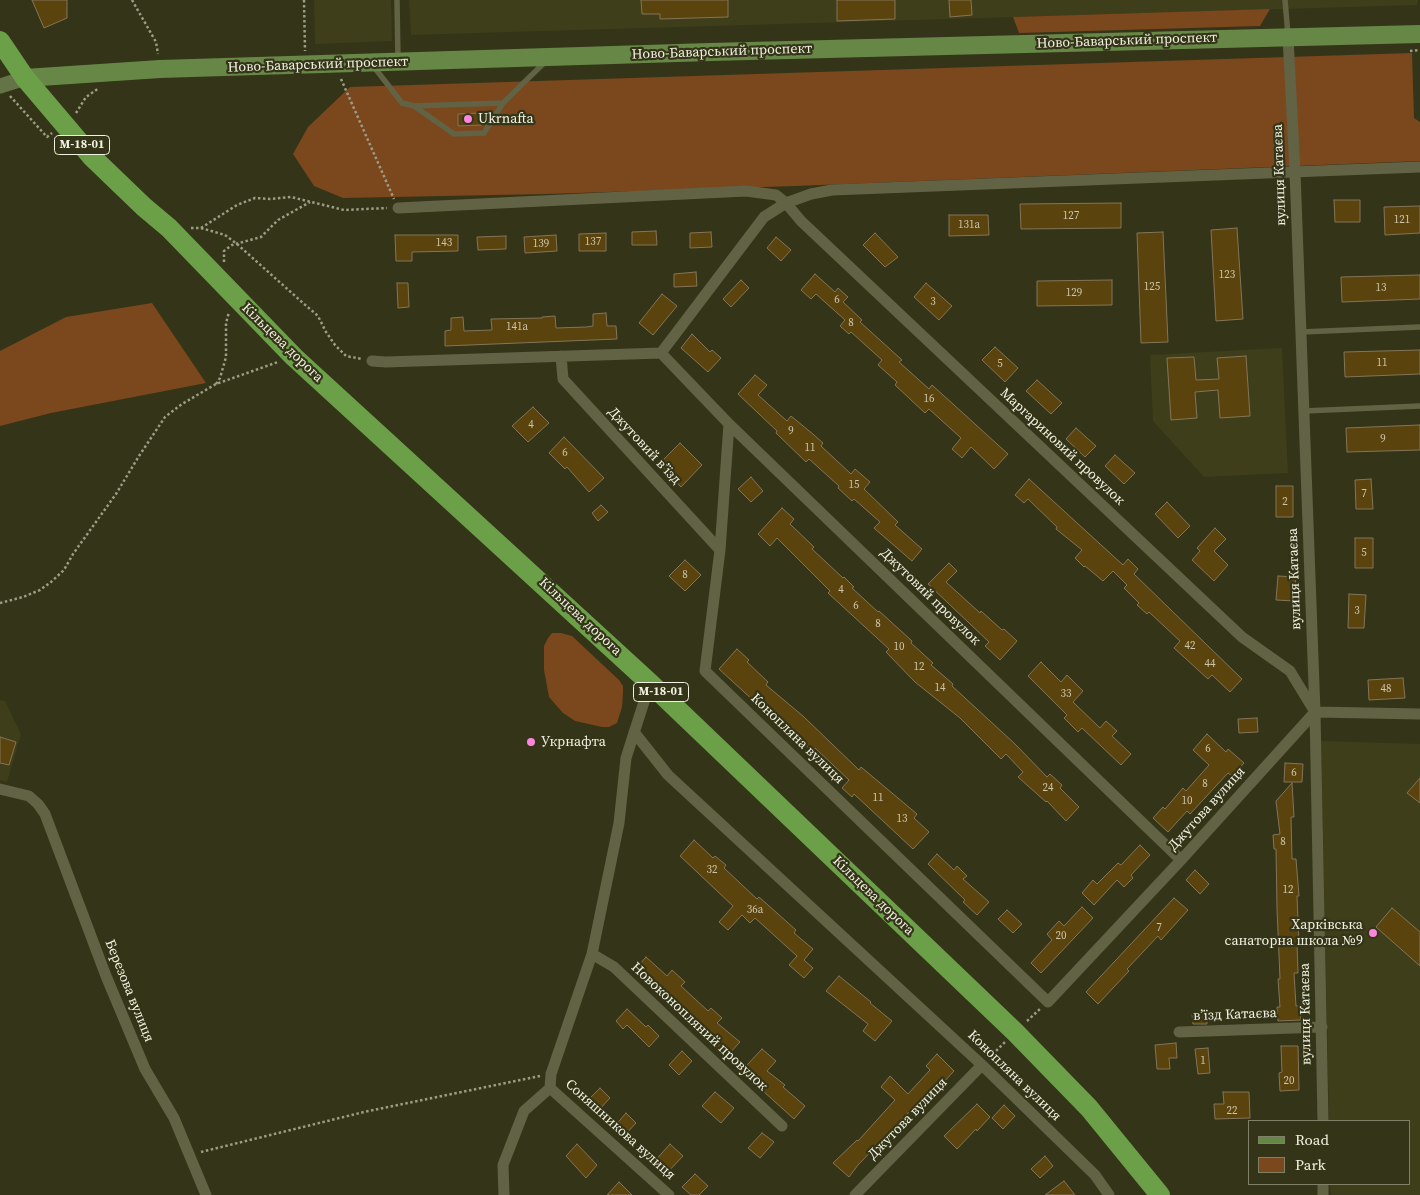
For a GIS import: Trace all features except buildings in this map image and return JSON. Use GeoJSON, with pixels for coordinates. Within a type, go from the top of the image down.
{"type":"FeatureCollection","features":[{"type":"Feature","properties":{"kind":"highway","name":"Кільцева дорога"},"geometry":{"type":"LineString","coordinates":[[0,41],[25,78],[92,156],[169,228],[294,357],[650,683],[1014,1032],[1089,1108],[1160,1195]]}},
{"type":"Feature","properties":{"kind":"main road","name":"Ново-Баварський проспект"},"geometry":{"type":"LineString","coordinates":[[25,78],[160,69],[306,66],[710,52],[1420,34]]}},
{"type":"Feature","properties":{"kind":"street","name":"вулиця Катаєва"},"geometry":{"type":"LineString","coordinates":[[1288,37],[1295,172],[1315,712],[1322,1027],[1322,1120]]}},
{"type":"Feature","properties":{"kind":"street"},"geometry":{"type":"LineString","coordinates":[[4,90],[25,78]]}},
{"type":"Feature","properties":{"kind":"street"},"geometry":{"type":"LineString","coordinates":[[372,361],[661,353],[764,217],[786,203],[811,194],[832,190],[1420,167]]}},
{"type":"Feature","properties":{"kind":"street"},"geometry":{"type":"LineString","coordinates":[[398,208],[746,191],[776,195],[786,203]]}},
{"type":"Feature","properties":{"kind":"street","name":"Маргариновий провулок"},"geometry":{"type":"LineString","coordinates":[[786,203],[801,221],[1242,637],[1290,671],[1315,712]]}},
{"type":"Feature","properties":{"kind":"street","name":"Джутовий провулок"},"geometry":{"type":"LineString","coordinates":[[661,353],[729,424],[1181,860]]}},
{"type":"Feature","properties":{"kind":"street","name":"Джутовий в’їзд"},"geometry":{"type":"LineString","coordinates":[[561,356],[562,379],[720,550]]}},
{"type":"Feature","properties":{"kind":"street","name":"Конопляна вулиця"},"geometry":{"type":"LineString","coordinates":[[729,424],[720,550],[705,671],[1048,1002]]}},
{"type":"Feature","properties":{"kind":"street"},"geometry":{"type":"LineString","coordinates":[[504,1195],[503,1165],[524,1111],[550,1088],[551,1074],[592,954],[619,823],[626,758],[650,683]]}},
{"type":"Feature","properties":{"kind":"street"},"geometry":{"type":"LineString","coordinates":[[1315,712],[1420,714]]}},
{"type":"Feature","properties":{"kind":"street","name":"Джутова вулиця"},"geometry":{"type":"LineString","coordinates":[[1048,1002],[1181,860],[1315,712]]}},
{"type":"Feature","properties":{"kind":"street","name":"Конопляна вулиця"},"geometry":{"type":"LineString","coordinates":[[634,732],[668,776],[982,1065],[1095,1175],[1110,1195]]}},
{"type":"Feature","properties":{"kind":"street","name":"Березова вулиця"},"geometry":{"type":"LineString","coordinates":[[0,789],[29,796],[45,814],[106,976],[145,1069],[174,1118],[206,1195]]}},
{"type":"Feature","properties":{"kind":"street","name":"Новоконопляний провулок"},"geometry":{"type":"LineString","coordinates":[[592,954],[614,967],[782,1126]]}},
{"type":"Feature","properties":{"kind":"street","name":"в’їзд Катаєва"},"geometry":{"type":"LineString","coordinates":[[1179,1032],[1322,1027]]}},
{"type":"Feature","properties":{"kind":"street","name":"Джутова вулиця"},"geometry":{"type":"LineString","coordinates":[[855,1195],[982,1065]]}},
{"type":"Feature","properties":{"kind":"street","name":"Соняшникова вулиця"},"geometry":{"type":"LineString","coordinates":[[550,1088],[669,1195]]}},
{"type":"Feature","properties":{"kind":"lane"},"geometry":{"type":"LineString","coordinates":[[397,0],[398,62]]}},
{"type":"Feature","properties":{"kind":"lane"},"geometry":{"type":"LineString","coordinates":[[1285,0],[1288,37]]}},
{"type":"Feature","properties":{"kind":"lane"},"geometry":{"type":"LineString","coordinates":[[414,106],[454,134],[484,134],[503,103],[548,58]]}},
{"type":"Feature","properties":{"kind":"lane"},"geometry":{"type":"LineString","coordinates":[[372,63],[402,103],[414,106],[503,103]]}},
{"type":"Feature","properties":{"kind":"lane"},"geometry":{"type":"LineString","coordinates":[[1301,332],[1420,327]]}},
{"type":"Feature","properties":{"kind":"lane"},"geometry":{"type":"LineString","coordinates":[[1304,411],[1420,406]]}},
{"type":"Feature","properties":{"kind":"path"},"geometry":{"type":"LineString","coordinates":[[132,0],[156,42],[160,69]]}},
{"type":"Feature","properties":{"kind":"path"},"geometry":{"type":"LineString","coordinates":[[304,0],[306,66]]}},
{"type":"Feature","properties":{"kind":"path"},"geometry":{"type":"LineString","coordinates":[[201,228],[237,205],[255,198],[291,197],[344,210],[398,208],[341,79]]}},
{"type":"Feature","properties":{"kind":"path"},"geometry":{"type":"LineString","coordinates":[[4,90],[47,137],[57,129]]}},
{"type":"Feature","properties":{"kind":"path"},"geometry":{"type":"LineString","coordinates":[[224,267],[224,251],[237,244],[261,237],[278,220],[311,202]]}},
{"type":"Feature","properties":{"kind":"path"},"geometry":{"type":"LineString","coordinates":[[169,228],[201,228],[225,235],[318,316],[326,332],[346,356],[372,361]]}},
{"type":"Feature","properties":{"kind":"path"},"geometry":{"type":"LineString","coordinates":[[216,384],[220,378],[226,357],[226,323],[232,295]]}},
{"type":"Feature","properties":{"kind":"path"},"geometry":{"type":"LineString","coordinates":[[0,603],[40,590],[64,570],[73,554],[116,494],[138,456],[165,417],[182,404],[216,384],[294,357]]}},
{"type":"Feature","properties":{"kind":"path"},"geometry":{"type":"LineString","coordinates":[[190,1154],[364,1112],[551,1074]]}},
{"type":"Feature","properties":{"kind":"shaded area"},"geometry":{"type":"Polygon","coordinates":[[[314,0],[391,0],[392,41],[315,44],[314,0]]]}},
{"type":"Feature","properties":{"kind":"shaded area"},"geometry":{"type":"Polygon","coordinates":[[[409,0],[1418,0],[1417,5],[411,35],[409,0]]]}},
{"type":"Feature","properties":{"kind":"shaded area"},"geometry":{"type":"Polygon","coordinates":[[[1282,348],[1288,473],[1204,477],[1153,421],[1150,355],[1282,348]]]}},
{"type":"Feature","properties":{"kind":"shaded area"},"geometry":{"type":"Polygon","coordinates":[[[0,700],[5,701],[21,734],[7,782],[0,780],[0,700]]]}},
{"type":"Feature","properties":{"kind":"shaded area","name":"Харківська санаторна школа №9"},"geometry":{"type":"Polygon","coordinates":[[[1321,741],[1420,744],[1420,1195],[1331,1195],[1330,1185],[1410,1185],[1410,1120],[1329,1120],[1321,741]]]}},
{"type":"Feature","properties":{"kind":"green space"},"geometry":{"type":"Polygon","coordinates":[[[1270,9],[1260,26],[1019,33],[1013,17],[1270,9]]]}},
{"type":"Feature","properties":{"kind":"green space"},"geometry":{"type":"Polygon","coordinates":[[[1412,53],[1414,118],[1420,122],[1420,161],[795,186],[343,198],[314,186],[293,154],[308,127],[350,87],[1412,53]]]}},
{"type":"Feature","properties":{"kind":"green space"},"geometry":{"type":"Polygon","coordinates":[[[152,303],[206,383],[51,413],[0,426],[0,351],[66,317],[152,303]]]}},
{"type":"Feature","properties":{"kind":"green space"},"geometry":{"type":"Polygon","coordinates":[[[552,633],[572,636],[619,680],[623,686],[623,693],[622,707],[617,723],[609,727],[602,727],[575,721],[563,713],[549,697],[544,670],[544,646],[552,633]]]}},
{"type":"Feature","properties":{"kind":"place","name":"Ukrnafta"},"geometry":{"type":"Point","coordinates":[468,119]}},
{"type":"Feature","properties":{"kind":"place","name":"Укрнафта"},"geometry":{"type":"Point","coordinates":[531,742]}},
{"type":"Feature","properties":{"kind":"place","name":"Харківська санаторна школа №9"},"geometry":{"type":"Point","coordinates":[1373,933]}}]}
